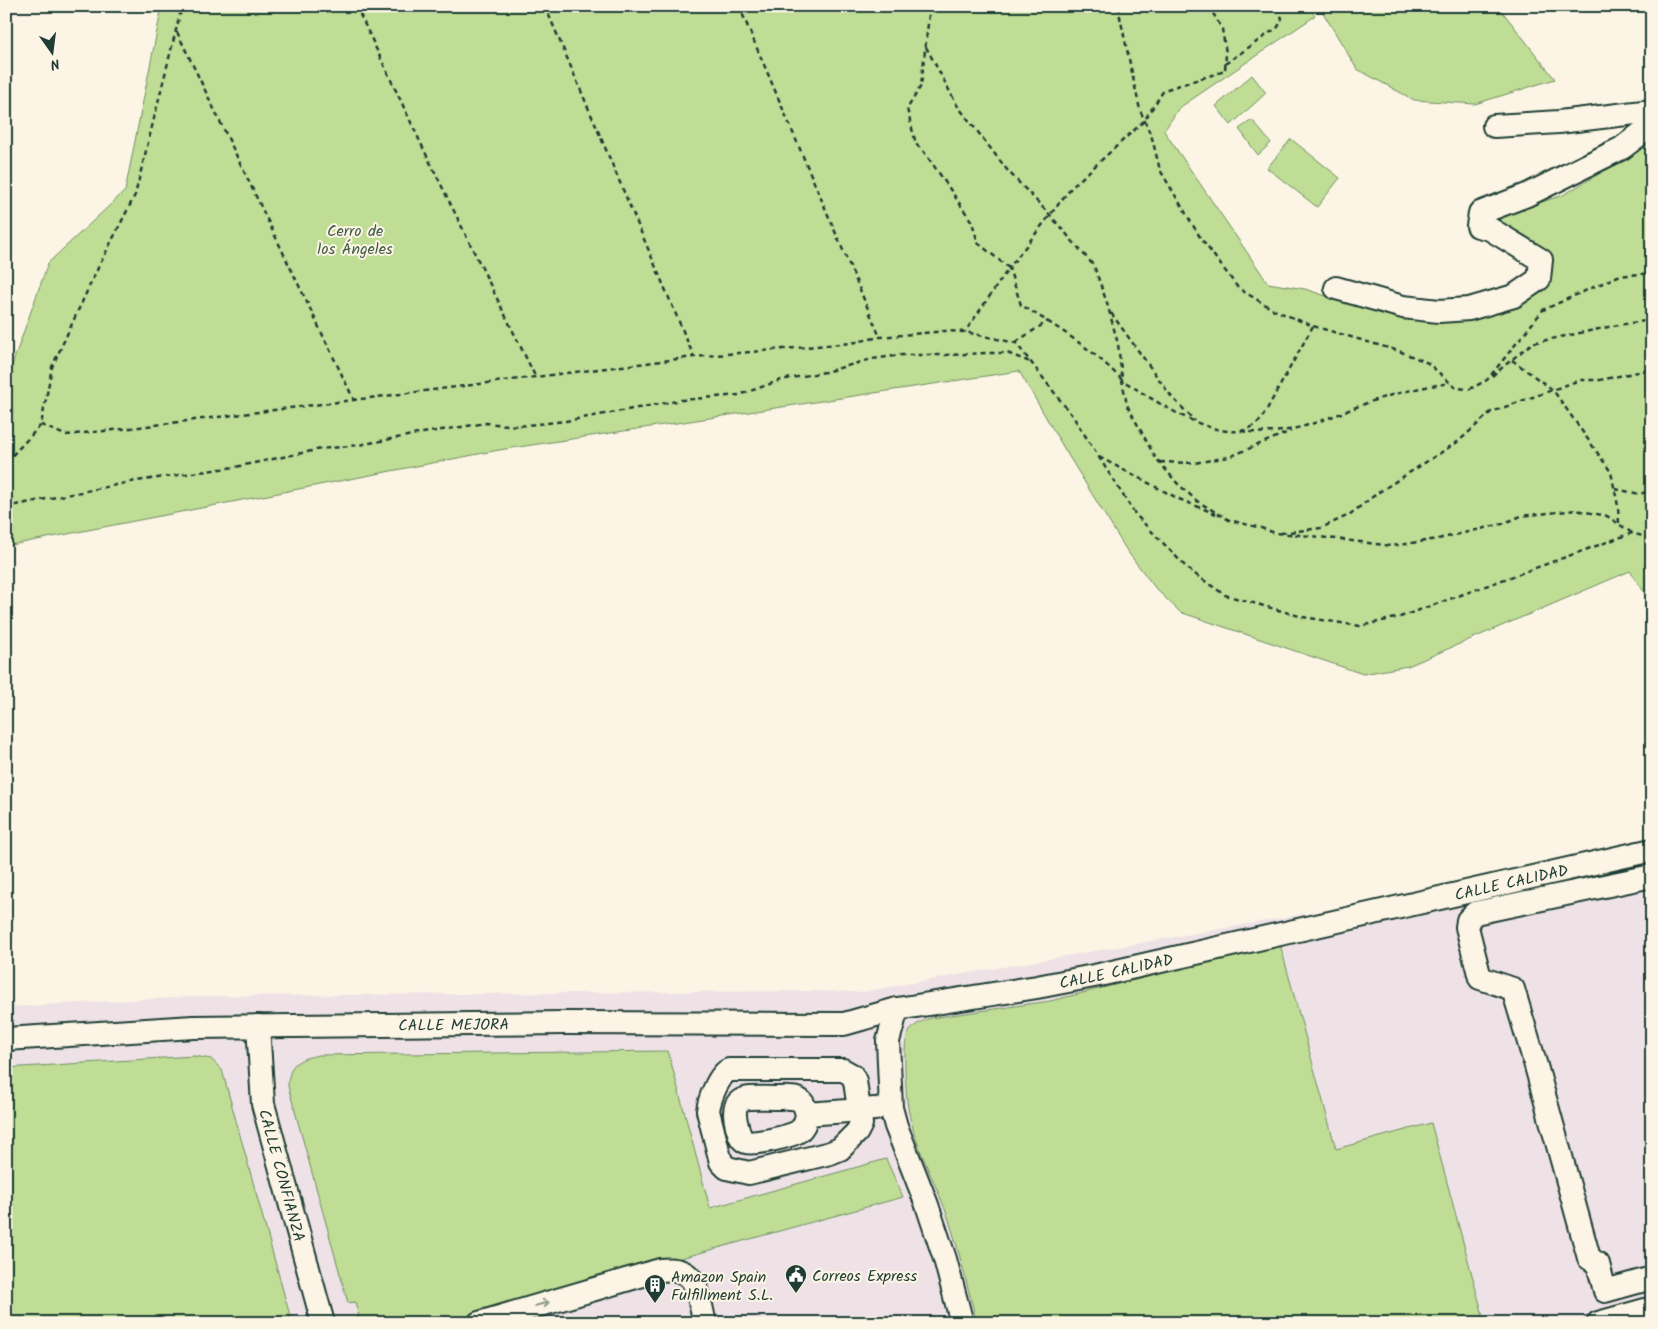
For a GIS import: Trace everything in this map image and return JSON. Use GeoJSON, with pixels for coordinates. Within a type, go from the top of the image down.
{"type":"FeatureCollection","features":[{"type":"Feature","properties":{"kind":"street"},"geometry":{"type":"LineString","coordinates":[[1494,126],[1559,122],[1652,111]]}},
{"type":"Feature","properties":{"kind":"street"},"geometry":{"type":"LineString","coordinates":[[1336,288],[1403,307],[1439,311],[1469,309],[1514,296],[1539,279],[1541,260],[1490,228],[1478,226],[1480,213],[1526,195],[1622,148],[1652,125]]}},
{"type":"Feature","properties":{"kind":"street","name":"CALLE CALIDAD"},"geometry":{"type":"LineString","coordinates":[[898,1008],[1038,987],[1652,850]]}},
{"type":"Feature","properties":{"kind":"street"},"geometry":{"type":"LineString","coordinates":[[1652,876],[1475,913],[1468,920],[1467,927],[1480,978],[1513,989],[1589,1258],[1598,1264],[1605,1291],[1652,1278]]}},
{"type":"Feature","properties":{"kind":"street"},"geometry":{"type":"LineString","coordinates":[[898,1008],[888,1040],[891,1108],[945,1259],[962,1323]]}},
{"type":"Feature","properties":{"kind":"street","name":"CALLE MEJORA"},"geometry":{"type":"LineString","coordinates":[[6,1039],[193,1027],[562,1023],[844,1024],[898,1008]]}},
{"type":"Feature","properties":{"kind":"street","name":"CALLE CONFIANZA"},"geometry":{"type":"LineString","coordinates":[[258,1026],[263,1104],[323,1323]]}},
{"type":"Feature","properties":{"kind":"street"},"geometry":{"type":"LineString","coordinates":[[729,1070],[843,1070],[852,1076],[855,1081],[860,1110],[862,1124],[857,1132],[840,1149],[749,1173],[727,1168],[722,1162],[708,1111],[709,1104],[723,1072],[729,1070]]}},
{"type":"Feature","properties":{"kind":"street"},"geometry":{"type":"LineString","coordinates":[[807,1114],[891,1108]]}},
{"type":"Feature","properties":{"kind":"street"},"geometry":{"type":"LineString","coordinates":[[479,1323],[660,1270],[672,1269],[687,1273],[694,1282],[705,1323]]}},
{"type":"Feature","properties":{"kind":"street"},"geometry":{"type":"LineString","coordinates":[[1598,1323],[1652,1308]]}},
{"type":"Feature","properties":{"kind":"path"},"geometry":{"type":"LineString","coordinates":[[6,462],[41,425],[52,367],[134,195],[182,6]]}},
{"type":"Feature","properties":{"kind":"path"},"geometry":{"type":"LineString","coordinates":[[356,6],[536,378]]}},
{"type":"Feature","properties":{"kind":"path"},"geometry":{"type":"LineString","coordinates":[[545,6],[694,357]]}},
{"type":"Feature","properties":{"kind":"path"},"geometry":{"type":"LineString","coordinates":[[739,6],[880,337]]}},
{"type":"Feature","properties":{"kind":"path"},"geometry":{"type":"LineString","coordinates":[[930,6],[921,86],[907,109],[916,144],[940,173],[972,222],[978,243],[1009,268],[1021,305],[1048,321],[1105,362],[1122,380],[1196,422],[1211,428],[1256,433],[1302,427],[1332,418],[1398,393],[1450,383]]}},
{"type":"Feature","properties":{"kind":"path"},"geometry":{"type":"LineString","coordinates":[[1119,6],[1140,110],[1152,138],[1160,170],[1200,237],[1238,288],[1274,310],[1313,326],[1399,351],[1428,363],[1456,388],[1470,389],[1487,380],[1532,343],[1652,320]]}},
{"type":"Feature","properties":{"kind":"path"},"geometry":{"type":"LineString","coordinates":[[965,332],[1009,268],[1071,188],[1144,121],[1164,90],[1225,71],[1226,53],[1222,29],[1209,6]]}},
{"type":"Feature","properties":{"kind":"path"},"geometry":{"type":"LineString","coordinates":[[1225,64],[1278,27],[1282,18],[1276,6]]}},
{"type":"Feature","properties":{"kind":"path"},"geometry":{"type":"LineString","coordinates":[[177,30],[354,400]]}},
{"type":"Feature","properties":{"kind":"path"},"geometry":{"type":"LineString","coordinates":[[926,47],[957,105],[1008,171],[1050,215],[1094,266],[1110,312],[1118,344],[1127,405],[1160,462],[1177,483],[1197,501],[1229,520],[1275,533],[1392,546],[1438,539],[1502,524],[1521,516],[1576,510],[1607,516],[1632,533],[1652,539]]}},
{"type":"Feature","properties":{"kind":"path"},"geometry":{"type":"LineString","coordinates":[[1487,380],[1543,310],[1618,276],[1652,273]]}},
{"type":"Feature","properties":{"kind":"path"},"geometry":{"type":"LineString","coordinates":[[1110,312],[1171,396],[1196,422]]}},
{"type":"Feature","properties":{"kind":"path"},"geometry":{"type":"LineString","coordinates":[[1016,343],[1048,321]]}},
{"type":"Feature","properties":{"kind":"path"},"geometry":{"type":"LineString","coordinates":[[1232,430],[1243,430],[1252,427],[1261,420],[1313,326]]}},
{"type":"Feature","properties":{"kind":"path"},"geometry":{"type":"LineString","coordinates":[[41,425],[65,435],[694,357],[851,343],[880,337],[965,332],[1016,343],[1074,418],[1135,514],[1188,570],[1225,595],[1304,617],[1360,626],[1400,617],[1632,533]]}},
{"type":"Feature","properties":{"kind":"path"},"geometry":{"type":"LineString","coordinates":[[6,507],[136,481],[217,470],[321,449],[359,445],[423,432],[486,424],[527,425],[682,400],[740,395],[781,380],[825,372],[872,359],[902,355],[946,356],[1007,353],[1030,362]]}},
{"type":"Feature","properties":{"kind":"path"},"geometry":{"type":"LineString","coordinates":[[1512,360],[1553,390],[1612,472],[1619,524]]}},
{"type":"Feature","properties":{"kind":"path"},"geometry":{"type":"LineString","coordinates":[[1275,533],[1322,528],[1349,515],[1379,492],[1459,441],[1492,412],[1580,380],[1600,380],[1652,369]]}},
{"type":"Feature","properties":{"kind":"path"},"geometry":{"type":"LineString","coordinates":[[1160,462],[1194,463],[1229,457],[1302,427]]}},
{"type":"Feature","properties":{"kind":"path"},"geometry":{"type":"LineString","coordinates":[[1098,456],[1179,499],[1224,517]]}},
{"type":"Feature","properties":{"kind":"path"},"geometry":{"type":"LineString","coordinates":[[1615,489],[1640,494],[1652,490]]}},
{"type":"Feature","properties":{"kind":"shaded area"},"geometry":{"type":"Polygon","coordinates":[[[1652,853],[1652,1323],[6,1323],[6,1007],[206,996],[861,992],[1652,853]]]}},
{"type":"Feature","properties":{"kind":"green space","name":"Cerro de los Ángeles"},"geometry":{"type":"Polygon","coordinates":[[[162,6],[1308,6],[1315,16],[1179,108],[1164,131],[1268,283],[1305,289],[1359,307],[1430,320],[1488,315],[1546,289],[1547,258],[1491,219],[1563,195],[1628,157],[1652,136],[1652,604],[1630,571],[1408,666],[1363,674],[1180,612],[1156,589],[1127,551],[1019,371],[499,450],[6,546],[6,382],[48,263],[125,191],[162,6]]]}},
{"type":"Feature","properties":{"kind":"green space"},"geometry":{"type":"Polygon","coordinates":[[[1319,6],[1498,6],[1555,79],[1475,104],[1414,100],[1357,69],[1319,6]]]}},
{"type":"Feature","properties":{"kind":"green space"},"geometry":{"type":"Polygon","coordinates":[[[1252,75],[1266,93],[1231,125],[1216,106],[1252,75]]]}},
{"type":"Feature","properties":{"kind":"green space"},"geometry":{"type":"Polygon","coordinates":[[[1252,120],[1271,143],[1258,155],[1239,129],[1252,120]]]}},
{"type":"Feature","properties":{"kind":"green space"},"geometry":{"type":"Polygon","coordinates":[[[1291,139],[1340,178],[1317,207],[1267,168],[1291,139]]]}},
{"type":"Feature","properties":{"kind":"green space"},"geometry":{"type":"Polygon","coordinates":[[[1280,944],[1336,1149],[1431,1123],[1485,1323],[977,1323],[949,1220],[914,1134],[909,1115],[905,1050],[910,1031],[915,1026],[931,1018],[1050,1001],[1280,944]]]}},
{"type":"Feature","properties":{"kind":"green space"},"geometry":{"type":"Polygon","coordinates":[[[668,1051],[710,1208],[886,1159],[903,1197],[445,1323],[353,1323],[352,1319],[359,1317],[355,1302],[348,1303],[288,1086],[290,1072],[296,1063],[305,1058],[319,1055],[668,1051]]]}},
{"type":"Feature","properties":{"kind":"green space"},"geometry":{"type":"Polygon","coordinates":[[[194,1056],[211,1059],[222,1070],[292,1323],[6,1323],[6,1068],[194,1056]]]}},
{"type":"Feature","properties":{"kind":"place","name":"Correos Express"},"geometry":{"type":"Point","coordinates":[796,1294]}},
{"type":"Feature","properties":{"kind":"place","name":"Amazon Spain Fulfillment S.L."},"geometry":{"type":"Point","coordinates":[655,1304]}}]}
